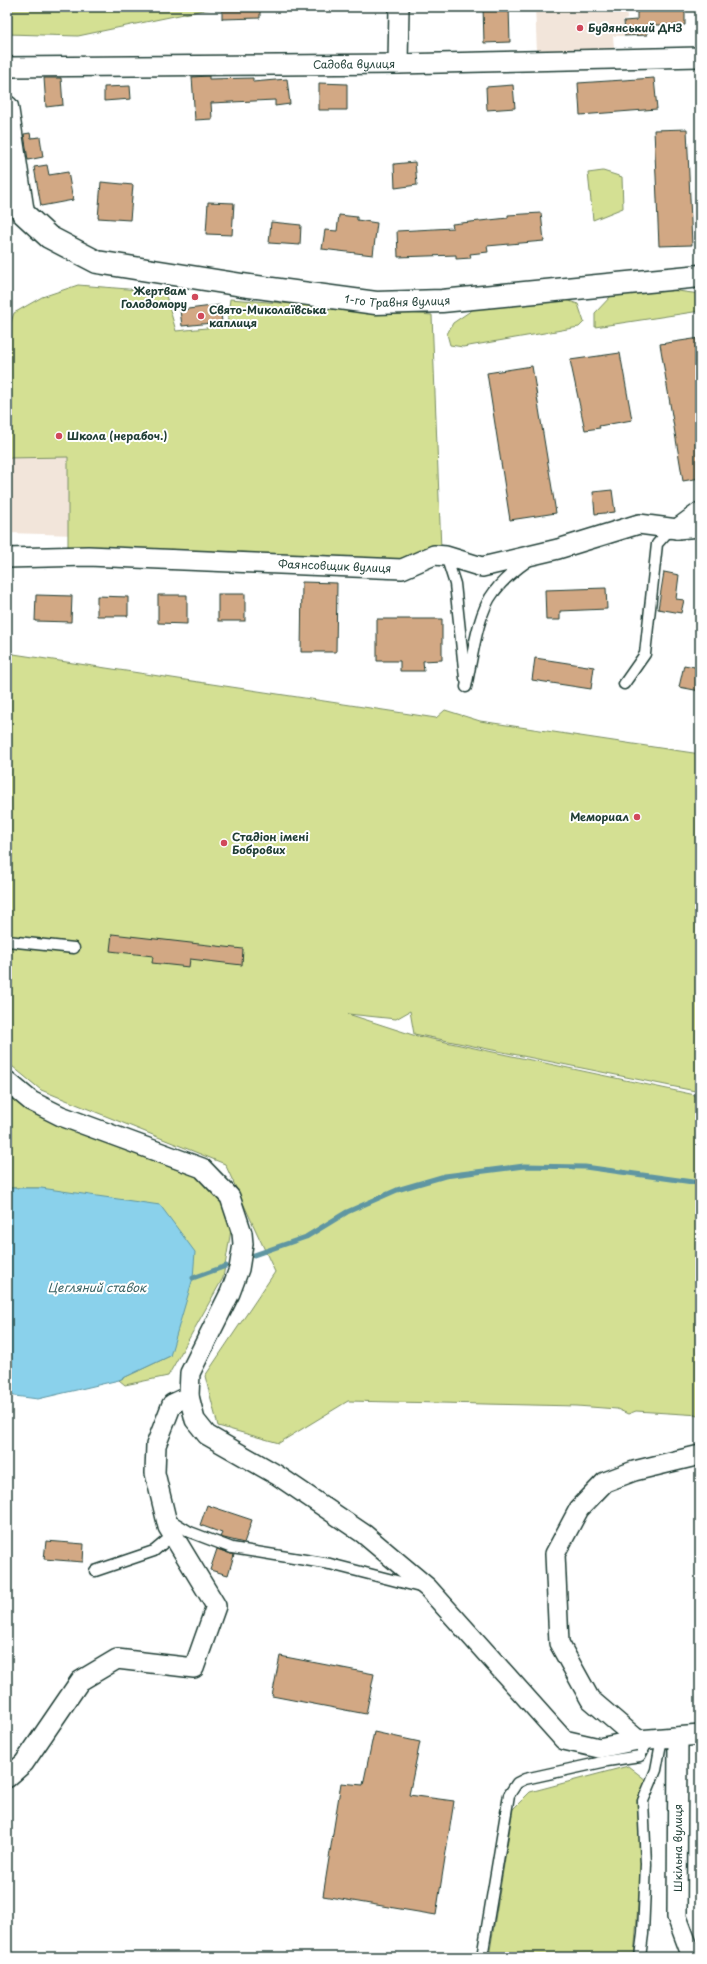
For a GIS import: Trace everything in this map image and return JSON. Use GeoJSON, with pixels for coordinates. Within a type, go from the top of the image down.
{"type":"FeatureCollection","features":[{"type":"Feature","properties":{"kind":"street"},"geometry":{"type":"LineString","coordinates":[[398,64],[399,7]]}},
{"type":"Feature","properties":{"kind":"street","name":"Садова вулиця"},"geometry":{"type":"LineString","coordinates":[[7,67],[398,64],[700,57]]}},
{"type":"Feature","properties":{"kind":"street","name":"1-го Травня вулиця"},"geometry":{"type":"LineString","coordinates":[[7,107],[23,213],[48,237],[97,262],[242,285],[376,303],[442,301],[700,276]]}},
{"type":"Feature","properties":{"kind":"street"},"geometry":{"type":"LineString","coordinates":[[677,529],[700,512]]}},
{"type":"Feature","properties":{"kind":"street","name":"Фаянсовщик вулиця"},"geometry":{"type":"LineString","coordinates":[[7,558],[88,556],[402,569],[434,555],[446,556],[482,567],[558,549],[639,524],[677,529],[700,527]]}},
{"type":"Feature","properties":{"kind":"street"},"geometry":{"type":"LineString","coordinates":[[7,1081],[31,1101],[61,1116],[202,1168],[230,1197],[242,1233],[239,1269],[230,1293],[190,1373],[189,1396],[195,1420],[207,1435],[277,1475],[364,1534],[428,1588],[564,1740],[599,1748],[657,1738],[700,1735]]}},
{"type":"Feature","properties":{"kind":"street"},"geometry":{"type":"LineString","coordinates":[[7,1778],[24,1762],[80,1682],[117,1659],[194,1668],[216,1606],[173,1535],[165,1516],[155,1473],[156,1445],[172,1404],[189,1396]]}},
{"type":"Feature","properties":{"kind":"street"},"geometry":{"type":"LineString","coordinates":[[657,1738],[590,1699],[559,1643],[555,1554],[579,1509],[605,1482],[634,1471],[700,1455]]}},
{"type":"Feature","properties":{"kind":"street","name":"Шкільна вулиця"},"geometry":{"type":"LineString","coordinates":[[657,1738],[677,1917],[692,1957]]}},
{"type":"Feature","properties":{"kind":"lane"},"geometry":{"type":"LineString","coordinates":[[624,684],[645,654],[657,544],[666,534],[677,529]]}},
{"type":"Feature","properties":{"kind":"lane"},"geometry":{"type":"LineString","coordinates":[[446,556],[455,584],[466,687],[482,613],[493,593],[507,577],[528,561],[558,549]]}},
{"type":"Feature","properties":{"kind":"lane"},"geometry":{"type":"LineString","coordinates":[[7,941],[74,948]]}},
{"type":"Feature","properties":{"kind":"lane"},"geometry":{"type":"LineString","coordinates":[[165,1516],[190,1532],[232,1548],[330,1564],[428,1588]]}},
{"type":"Feature","properties":{"kind":"lane"},"geometry":{"type":"LineString","coordinates":[[95,1571],[154,1551],[173,1535]]}},
{"type":"Feature","properties":{"kind":"lane"},"geometry":{"type":"LineString","coordinates":[[482,1957],[509,1795],[517,1783],[525,1779],[607,1760],[640,1756],[657,1738]]}},
{"type":"Feature","properties":{"kind":"lane"},"geometry":{"type":"LineString","coordinates":[[640,1957],[643,1934],[646,1864],[643,1800],[656,1770],[657,1738]]}},
{"type":"Feature","properties":{"kind":"shaded area","name":"Будянський ДНЗ"},"geometry":{"type":"Polygon","coordinates":[[[535,7],[626,7],[627,19],[623,20],[624,36],[613,36],[614,48],[537,52],[535,7]]]}},
{"type":"Feature","properties":{"kind":"shaded area"},"geometry":{"type":"Polygon","coordinates":[[[7,339],[112,536],[7,533],[7,339]]]}},
{"type":"Feature","properties":{"kind":"green space"},"geometry":{"type":"Polygon","coordinates":[[[7,7],[213,8],[78,36],[7,34],[7,7]]]}},
{"type":"Feature","properties":{"kind":"green space"},"geometry":{"type":"Polygon","coordinates":[[[603,171],[622,177],[623,208],[593,220],[588,173],[603,171]]]}},
{"type":"Feature","properties":{"kind":"green space"},"geometry":{"type":"Polygon","coordinates":[[[78,285],[165,292],[176,331],[227,326],[230,299],[432,315],[441,550],[401,569],[68,552],[68,457],[7,458],[7,333],[14,313],[42,297],[78,285]]]}},
{"type":"Feature","properties":{"kind":"green space"},"geometry":{"type":"Polygon","coordinates":[[[670,290],[700,294],[700,311],[595,327],[595,313],[612,295],[670,290]]]}},
{"type":"Feature","properties":{"kind":"green space"},"geometry":{"type":"Polygon","coordinates":[[[563,299],[578,304],[584,322],[579,327],[463,347],[450,345],[447,334],[453,323],[475,308],[563,299]]]}},
{"type":"Feature","properties":{"kind":"green space"},"geometry":{"type":"Polygon","coordinates":[[[7,653],[436,718],[445,710],[480,721],[700,754],[700,1092],[414,1034],[410,1011],[396,1019],[348,1014],[413,1035],[700,1096],[700,1415],[636,1411],[628,1414],[617,1409],[577,1406],[348,1401],[279,1443],[218,1426],[205,1376],[275,1272],[225,1164],[41,1090],[7,1062],[7,653]]]}},
{"type":"Feature","properties":{"kind":"green space"},"geometry":{"type":"Polygon","coordinates":[[[7,1092],[198,1168],[223,1194],[231,1230],[223,1278],[168,1376],[125,1385],[119,1380],[170,1356],[41,1188],[7,1188],[7,1092]]]}},
{"type":"Feature","properties":{"kind":"green space"},"geometry":{"type":"Polygon","coordinates":[[[628,1766],[646,1780],[637,1800],[641,1865],[634,1957],[489,1957],[513,1809],[530,1792],[628,1766]]]}},
{"type":"Feature","properties":{"kind":"water","name":"Цегляний ставок"},"geometry":{"type":"Polygon","coordinates":[[[7,1188],[41,1188],[160,1205],[195,1252],[193,1278],[170,1356],[119,1380],[38,1399],[7,1395],[7,1188]]]}},
{"type":"Feature","properties":{"kind":"building"},"geometry":{"type":"Polygon","coordinates":[[[222,7],[260,7],[260,18],[222,19],[222,7]]]}},
{"type":"Feature","properties":{"kind":"building"},"geometry":{"type":"Polygon","coordinates":[[[483,7],[509,7],[510,42],[484,43],[483,7]]]}},
{"type":"Feature","properties":{"kind":"building"},"geometry":{"type":"Polygon","coordinates":[[[637,7],[685,7],[685,25],[646,25],[647,35],[625,36],[624,21],[637,20],[637,7]]]}},
{"type":"Feature","properties":{"kind":"building"},"geometry":{"type":"Polygon","coordinates":[[[209,76],[209,79],[253,78],[253,82],[287,79],[290,104],[275,106],[275,100],[211,103],[212,119],[195,120],[192,77],[209,76]]]}},
{"type":"Feature","properties":{"kind":"building"},"geometry":{"type":"Polygon","coordinates":[[[44,78],[61,78],[63,105],[46,107],[44,78]]]}},
{"type":"Feature","properties":{"kind":"building"},"geometry":{"type":"Polygon","coordinates":[[[654,78],[657,109],[580,115],[578,83],[654,78]]]}},
{"type":"Feature","properties":{"kind":"building"},"geometry":{"type":"Polygon","coordinates":[[[319,83],[347,84],[347,110],[319,110],[319,83]]]}},
{"type":"Feature","properties":{"kind":"building"},"geometry":{"type":"Polygon","coordinates":[[[513,85],[515,108],[487,110],[486,87],[513,85]]]}},
{"type":"Feature","properties":{"kind":"building"},"geometry":{"type":"Polygon","coordinates":[[[130,86],[131,99],[104,101],[104,87],[130,86]]]}},
{"type":"Feature","properties":{"kind":"building"},"geometry":{"type":"Polygon","coordinates":[[[687,129],[692,245],[659,246],[654,130],[687,129]]]}},
{"type":"Feature","properties":{"kind":"building"},"geometry":{"type":"Polygon","coordinates":[[[30,133],[31,138],[40,137],[43,157],[28,160],[24,134],[30,133]]]}},
{"type":"Feature","properties":{"kind":"building"},"geometry":{"type":"Polygon","coordinates":[[[415,162],[417,185],[395,188],[394,164],[415,162]]]}},
{"type":"Feature","properties":{"kind":"building"},"geometry":{"type":"Polygon","coordinates":[[[47,165],[49,175],[68,172],[73,200],[41,206],[34,167],[47,165]]]}},
{"type":"Feature","properties":{"kind":"building"},"geometry":{"type":"Polygon","coordinates":[[[101,182],[133,185],[130,220],[98,218],[101,182]]]}},
{"type":"Feature","properties":{"kind":"building"},"geometry":{"type":"Polygon","coordinates":[[[208,202],[234,203],[232,235],[206,234],[208,202]]]}},
{"type":"Feature","properties":{"kind":"building"},"geometry":{"type":"Polygon","coordinates":[[[541,213],[544,241],[487,246],[488,252],[470,254],[471,258],[456,259],[456,255],[398,257],[397,231],[453,228],[452,224],[508,218],[508,215],[541,213]]]}},
{"type":"Feature","properties":{"kind":"building"},"geometry":{"type":"Polygon","coordinates":[[[339,215],[357,217],[357,220],[377,223],[373,255],[322,249],[325,230],[337,231],[339,215]]]}},
{"type":"Feature","properties":{"kind":"building"},"geometry":{"type":"Polygon","coordinates":[[[271,222],[301,225],[300,245],[269,243],[271,222]]]}},
{"type":"Feature","properties":{"kind":"building","name":"Свято-Миколаївська каплиця"},"geometry":{"type":"Polygon","coordinates":[[[220,305],[222,322],[182,326],[180,310],[220,305]]]}},
{"type":"Feature","properties":{"kind":"building"},"geometry":{"type":"Polygon","coordinates":[[[700,338],[700,478],[683,481],[660,344],[700,338]]]}},
{"type":"Feature","properties":{"kind":"building"},"geometry":{"type":"Polygon","coordinates":[[[620,353],[632,420],[585,430],[570,360],[620,353]]]}},
{"type":"Feature","properties":{"kind":"building"},"geometry":{"type":"Polygon","coordinates":[[[532,366],[556,513],[510,520],[487,373],[532,366]]]}},
{"type":"Feature","properties":{"kind":"building"},"geometry":{"type":"Polygon","coordinates":[[[612,490],[615,512],[595,514],[593,492],[612,490]]]}},
{"type":"Feature","properties":{"kind":"building"},"geometry":{"type":"Polygon","coordinates":[[[664,572],[679,575],[676,599],[684,600],[681,613],[658,609],[664,572]]]}},
{"type":"Feature","properties":{"kind":"building"},"geometry":{"type":"Polygon","coordinates":[[[302,582],[337,583],[336,652],[301,652],[302,582]]]}},
{"type":"Feature","properties":{"kind":"building"},"geometry":{"type":"Polygon","coordinates":[[[606,588],[607,609],[560,611],[560,620],[546,620],[545,590],[606,588]]]}},
{"type":"Feature","properties":{"kind":"building"},"geometry":{"type":"Polygon","coordinates":[[[218,594],[245,594],[245,621],[218,621],[218,594]]]}},
{"type":"Feature","properties":{"kind":"building"},"geometry":{"type":"Polygon","coordinates":[[[36,595],[72,596],[71,622],[35,621],[36,595]]]}},
{"type":"Feature","properties":{"kind":"building"},"geometry":{"type":"Polygon","coordinates":[[[158,595],[187,595],[187,624],[158,623],[158,595]]]}},
{"type":"Feature","properties":{"kind":"building"},"geometry":{"type":"Polygon","coordinates":[[[97,596],[128,597],[128,616],[97,616],[97,596]]]}},
{"type":"Feature","properties":{"kind":"building"},"geometry":{"type":"Polygon","coordinates":[[[377,619],[442,619],[442,660],[423,661],[424,671],[400,671],[400,661],[377,661],[377,619]]]}},
{"type":"Feature","properties":{"kind":"building"},"geometry":{"type":"Polygon","coordinates":[[[535,658],[594,667],[591,689],[532,680],[535,658]]]}},
{"type":"Feature","properties":{"kind":"building"},"geometry":{"type":"Polygon","coordinates":[[[684,665],[700,668],[700,691],[679,687],[684,665]]]}},
{"type":"Feature","properties":{"kind":"building"},"geometry":{"type":"Polygon","coordinates":[[[112,934],[243,949],[242,965],[190,959],[189,967],[152,963],[153,956],[110,951],[112,934]]]}},
{"type":"Feature","properties":{"kind":"building"},"geometry":{"type":"Polygon","coordinates":[[[207,1505],[252,1520],[244,1543],[220,1537],[222,1533],[200,1525],[207,1505]]]}},
{"type":"Feature","properties":{"kind":"building"},"geometry":{"type":"Polygon","coordinates":[[[46,1541],[84,1544],[83,1562],[44,1559],[46,1541]]]}},
{"type":"Feature","properties":{"kind":"building"},"geometry":{"type":"Polygon","coordinates":[[[217,1549],[234,1555],[228,1575],[210,1570],[217,1549]]]}},
{"type":"Feature","properties":{"kind":"building"},"geometry":{"type":"Polygon","coordinates":[[[280,1656],[374,1674],[366,1714],[272,1696],[280,1656]]]}},
{"type":"Feature","properties":{"kind":"building"},"geometry":{"type":"Polygon","coordinates":[[[374,1732],[420,1742],[409,1795],[454,1801],[436,1915],[323,1896],[341,1783],[363,1785],[374,1732]]]}},
{"type":"Feature","properties":{"kind":"waterway"},"geometry":{"type":"LineString","coordinates":[[254,1255],[306,1237],[347,1212],[397,1190],[445,1176],[524,1166],[585,1167],[700,1183]]}},
{"type":"Feature","properties":{"kind":"waterway"},"geometry":{"type":"LineString","coordinates":[[193,1278],[226,1266]]}},
{"type":"Feature","properties":{"kind":"place","name":"Будянський ДНЗ"},"geometry":{"type":"Point","coordinates":[580,28]}},
{"type":"Feature","properties":{"kind":"place","name":"Жертвам Голодомору"},"geometry":{"type":"Point","coordinates":[195,297]}},
{"type":"Feature","properties":{"kind":"place","name":"Свято-Миколаївська каплиця"},"geometry":{"type":"Point","coordinates":[201,316]}},
{"type":"Feature","properties":{"kind":"place","name":"Школа (нерабоч.)"},"geometry":{"type":"Point","coordinates":[59,436]}},
{"type":"Feature","properties":{"kind":"place","name":"Мемориал"},"geometry":{"type":"Point","coordinates":[637,817]}},
{"type":"Feature","properties":{"kind":"place","name":"Стадіон імені Бобрових"},"geometry":{"type":"Point","coordinates":[224,843]}}]}
